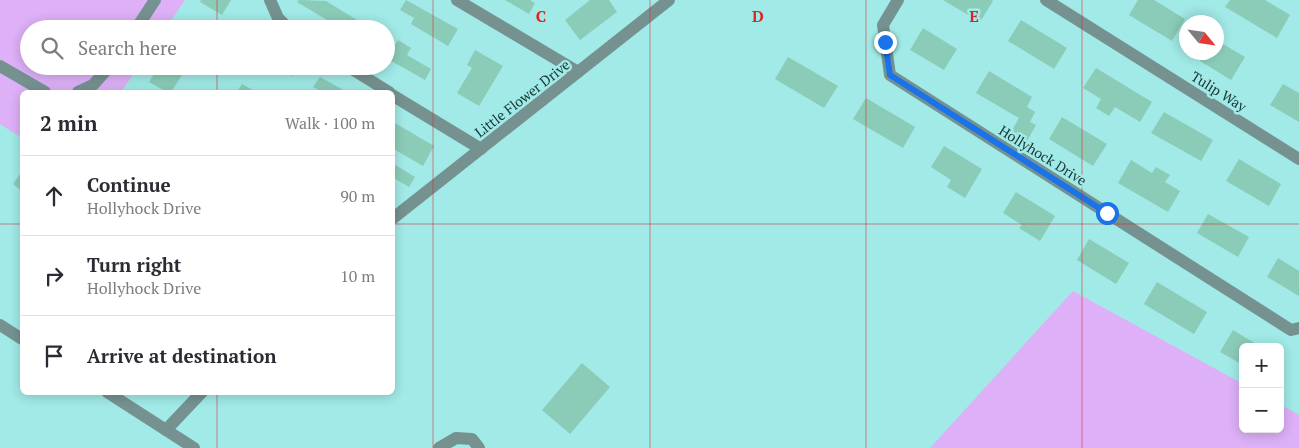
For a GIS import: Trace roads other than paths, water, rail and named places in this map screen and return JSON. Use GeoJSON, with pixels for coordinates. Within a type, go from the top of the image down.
{"type":"FeatureCollection","features":[{"type":"Feature","properties":{"kind":"street"},"geometry":{"type":"LineString","coordinates":[[142,20],[155,0]]}},
{"type":"Feature","properties":{"kind":"street"},"geometry":{"type":"LineString","coordinates":[[270,0],[280,20]]}},
{"type":"Feature","properties":{"kind":"street"},"geometry":{"type":"LineString","coordinates":[[457,0],[578,72]]}},
{"type":"Feature","properties":{"kind":"street","name":"Little Flower Drive"},"geometry":{"type":"LineString","coordinates":[[395,217],[669,0]]}},
{"type":"Feature","properties":{"kind":"street","name":"Hollyhock Drive"},"geometry":{"type":"LineString","coordinates":[[898,0],[883,25],[890,75],[1291,330],[1299,328]]}},
{"type":"Feature","properties":{"kind":"street","name":"Tulip Way"},"geometry":{"type":"LineString","coordinates":[[1046,0],[1299,159]]}},
{"type":"Feature","properties":{"kind":"street"},"geometry":{"type":"LineString","coordinates":[[0,66],[42,90]]}},
{"type":"Feature","properties":{"kind":"street"},"geometry":{"type":"LineString","coordinates":[[82,90],[93,85],[102,75]]}},
{"type":"Feature","properties":{"kind":"street"},"geometry":{"type":"LineString","coordinates":[[362,75],[386,90]]}},
{"type":"Feature","properties":{"kind":"street"},"geometry":{"type":"LineString","coordinates":[[395,96],[481,149]]}},
{"type":"Feature","properties":{"kind":"street"},"geometry":{"type":"LineString","coordinates":[[0,324],[20,338]]}},
{"type":"Feature","properties":{"kind":"street"},"geometry":{"type":"LineString","coordinates":[[112,395],[194,448]]}},
{"type":"Feature","properties":{"kind":"street"},"geometry":{"type":"LineString","coordinates":[[166,430],[199,395]]}},
{"type":"Feature","properties":{"kind":"street"},"geometry":{"type":"LineString","coordinates":[[439,448],[456,438],[472,439],[479,448]]}}]}
